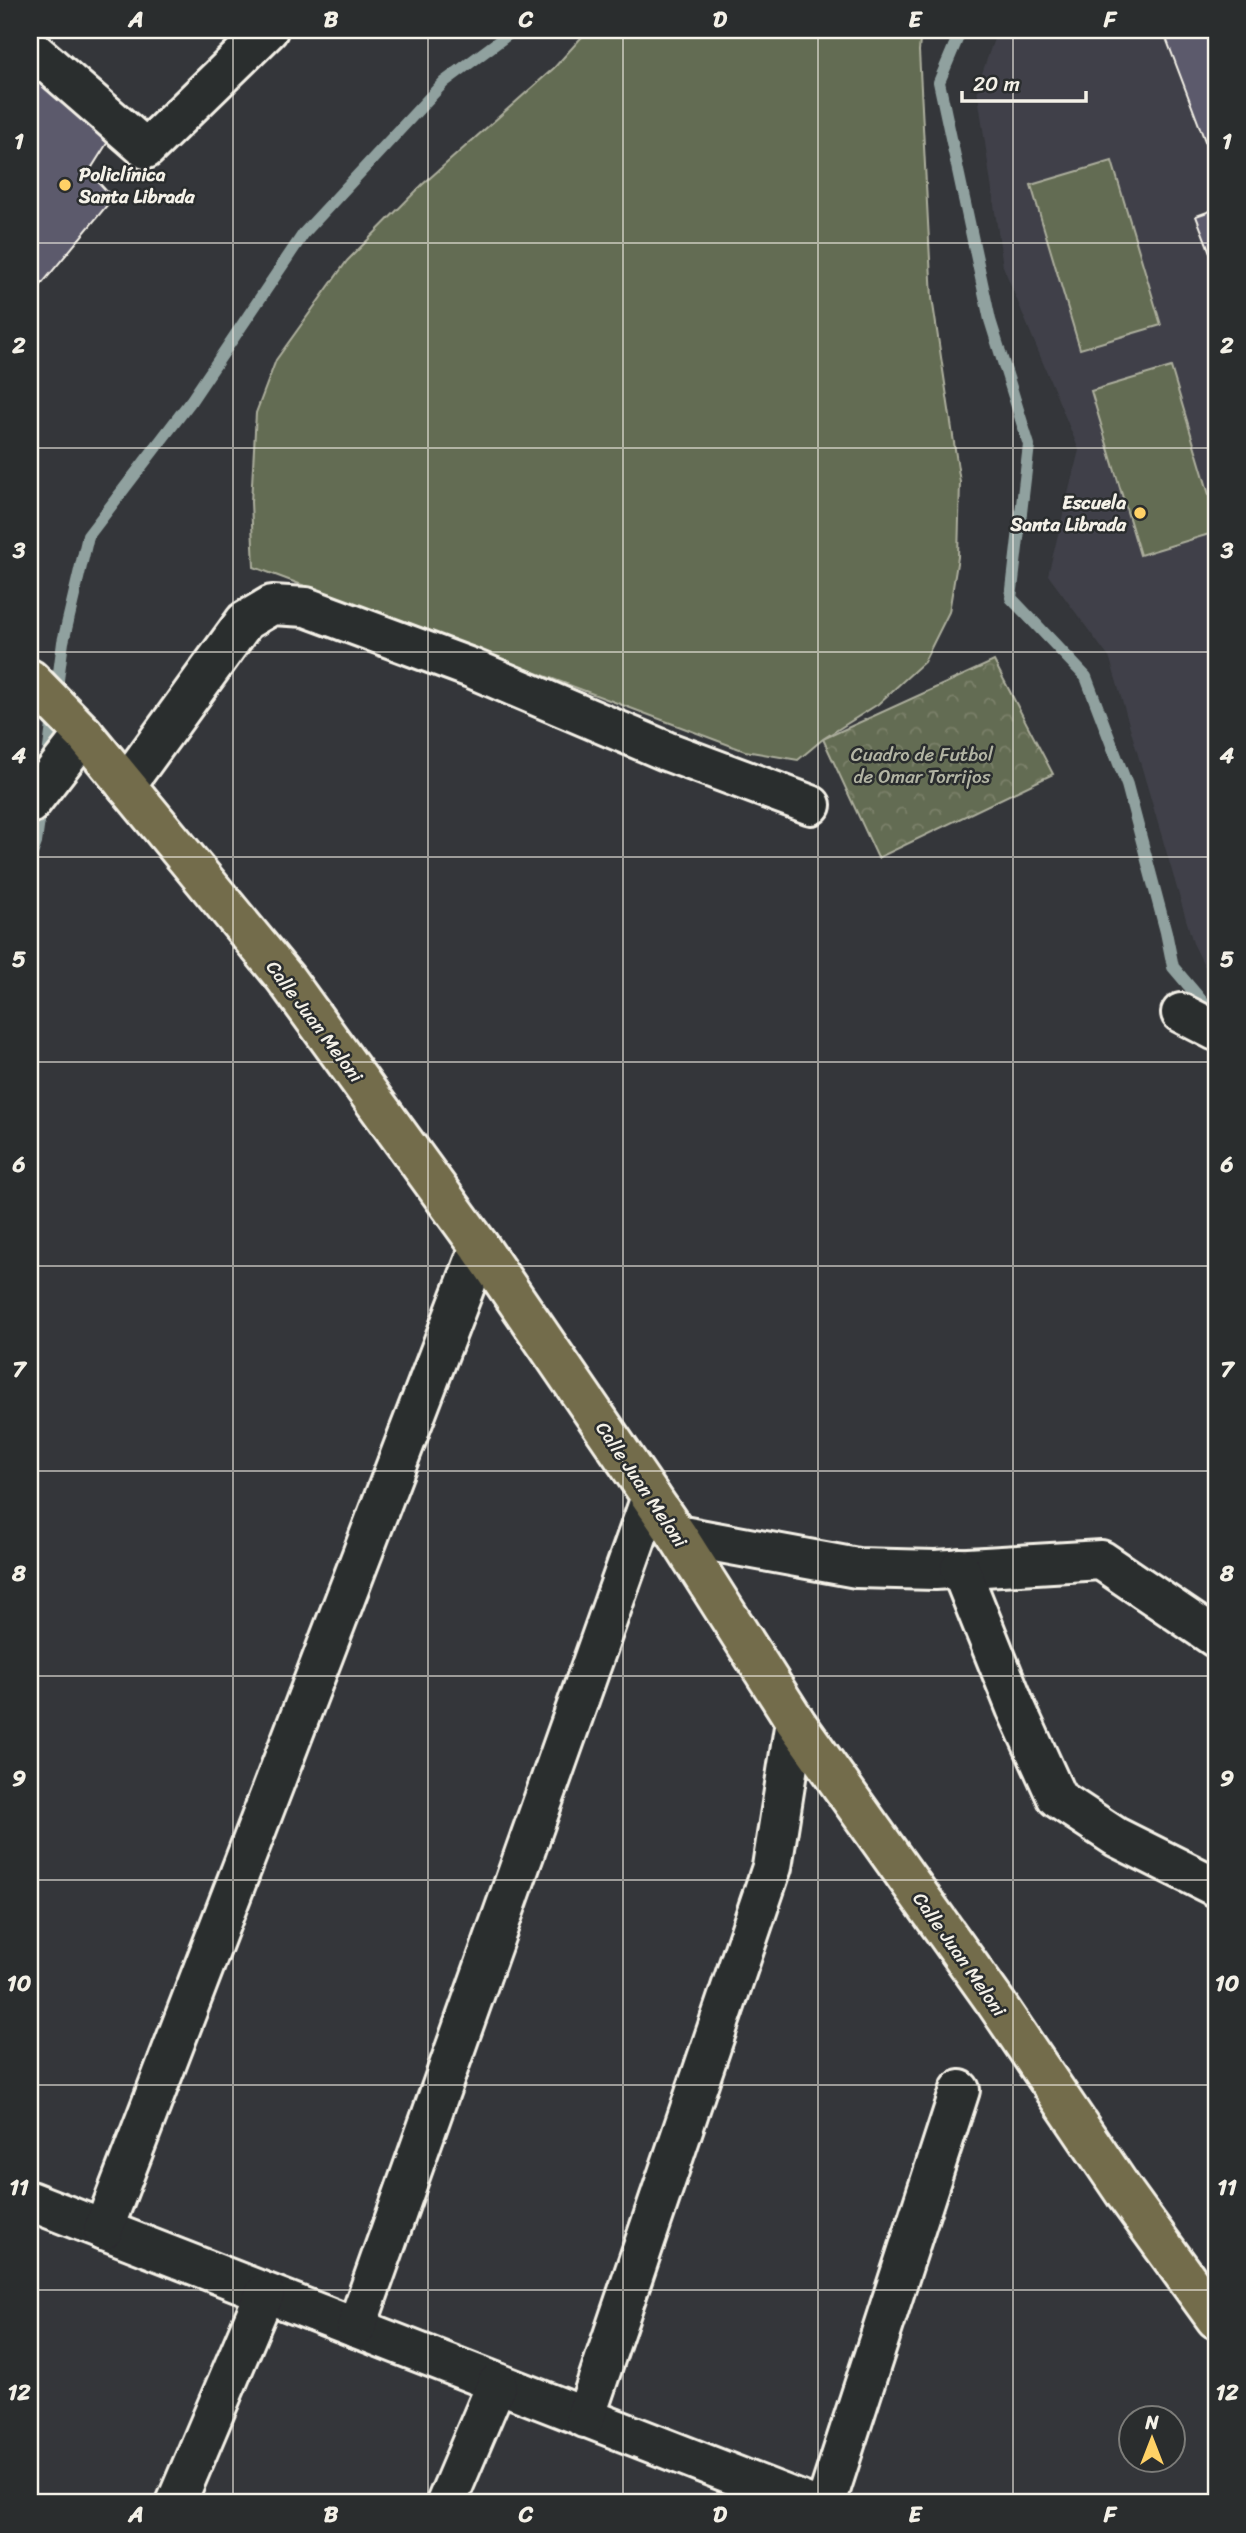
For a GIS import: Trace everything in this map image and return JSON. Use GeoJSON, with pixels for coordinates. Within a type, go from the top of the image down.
{"type":"FeatureCollection","features":[{"type":"Feature","properties":{"kind":"main road","name":"Calle Juan Meloni"},"geometry":{"type":"LineString","coordinates":[[30,679],[81,731],[285,978],[480,1247],[677,1535],[795,1721],[996,2003],[1126,2195],[1216,2319]]}},
{"type":"Feature","properties":{"kind":"street"},"geometry":{"type":"LineString","coordinates":[[30,48],[146,149],[268,30]]}},
{"type":"Feature","properties":{"kind":"street"},"geometry":{"type":"LineString","coordinates":[[126,785],[245,621],[272,605],[306,607],[458,663],[666,751],[811,805]]}},
{"type":"Feature","properties":{"kind":"street"},"geometry":{"type":"LineString","coordinates":[[30,804],[81,731]]}},
{"type":"Feature","properties":{"kind":"street"},"geometry":{"type":"LineString","coordinates":[[103,2230],[480,1247]]}},
{"type":"Feature","properties":{"kind":"street"},"geometry":{"type":"LineString","coordinates":[[356,2328],[651,1497]]}},
{"type":"Feature","properties":{"kind":"street"},"geometry":{"type":"LineString","coordinates":[[677,1535],[857,1568],[960,1568],[1101,1560],[1216,1638]]}},
{"type":"Feature","properties":{"kind":"street"},"geometry":{"type":"LineString","coordinates":[[960,1568],[1016,1708],[1057,1798],[1116,1837],[1216,1886]]}},
{"type":"Feature","properties":{"kind":"street"},"geometry":{"type":"LineString","coordinates":[[585,2417],[772,1867],[795,1721]]}},
{"type":"Feature","properties":{"kind":"street"},"geometry":{"type":"LineString","coordinates":[[826,2503],[960,2090]]}},
{"type":"Feature","properties":{"kind":"street"},"geometry":{"type":"LineString","coordinates":[[30,2201],[585,2417],[738,2491],[806,2503]]}},
{"type":"Feature","properties":{"kind":"street"},"geometry":{"type":"LineString","coordinates":[[176,2503],[265,2293]]}},
{"type":"Feature","properties":{"kind":"street"},"geometry":{"type":"LineString","coordinates":[[446,2503],[497,2382]]}},
{"type":"Feature","properties":{"kind":"shaded area","name":"Escuela Santa Librada"},"geometry":{"type":"Polygon","coordinates":[[[997,30],[1216,30],[1216,989],[1193,943],[1110,659],[1048,575],[1079,450],[1003,266],[977,88],[997,30]]]}},
{"type":"Feature","properties":{"kind":"green space"},"geometry":{"type":"Polygon","coordinates":[[[588,30],[921,30],[919,51],[932,298],[960,482],[958,557],[949,612],[924,662],[878,704],[823,739],[798,760],[745,751],[254,567],[251,502],[256,413],[276,360],[347,261],[422,185],[554,68],[588,30]]]}},
{"type":"Feature","properties":{"kind":"green space"},"geometry":{"type":"Polygon","coordinates":[[[1112,161],[1161,325],[1080,349],[1031,185],[1112,161]]]}},
{"type":"Feature","properties":{"kind":"green space"},"geometry":{"type":"Polygon","coordinates":[[[1171,367],[1216,518],[1216,532],[1140,555],[1091,391],[1171,367]]]}},
{"type":"Feature","properties":{"kind":"green space","name":"Cuadro de Futbol de Omar Torrijos"},"geometry":{"type":"Polygon","coordinates":[[[994,661],[1053,774],[878,858],[823,739],[994,661]]]}},
{"type":"Feature","properties":{"kind":"building"},"geometry":{"type":"Polygon","coordinates":[[[1163,30],[1216,30],[1216,170],[1163,30]]]}},
{"type":"Feature","properties":{"kind":"building","name":"Policlínica Santa Librada"},"geometry":{"type":"Polygon","coordinates":[[[30,70],[111,137],[89,172],[113,198],[41,285],[30,272],[30,70]]]}},
{"type":"Feature","properties":{"kind":"building"},"geometry":{"type":"Polygon","coordinates":[[[1216,209],[1216,268],[1196,216],[1216,209]]]}},
{"type":"Feature","properties":{"kind":"waterway"},"geometry":{"type":"LineString","coordinates":[[47,763],[63,642],[88,536],[191,401],[304,233],[444,82],[514,30]]}},
{"type":"Feature","properties":{"kind":"waterway"},"geometry":{"type":"LineString","coordinates":[[961,30],[939,82],[990,320],[1029,445],[1011,598],[1086,677],[1127,785],[1173,967],[1212,1013]]}},
{"type":"Feature","properties":{"kind":"waterway"},"geometry":{"type":"LineString","coordinates":[[30,859],[36,843],[41,805]]}},
{"type":"Feature","properties":{"kind":"place","name":"Policlínica Santa Librada"},"geometry":{"type":"Point","coordinates":[65,185]}},
{"type":"Feature","properties":{"kind":"place","name":"Escuela Santa Librada"},"geometry":{"type":"Point","coordinates":[1140,513]}}]}
